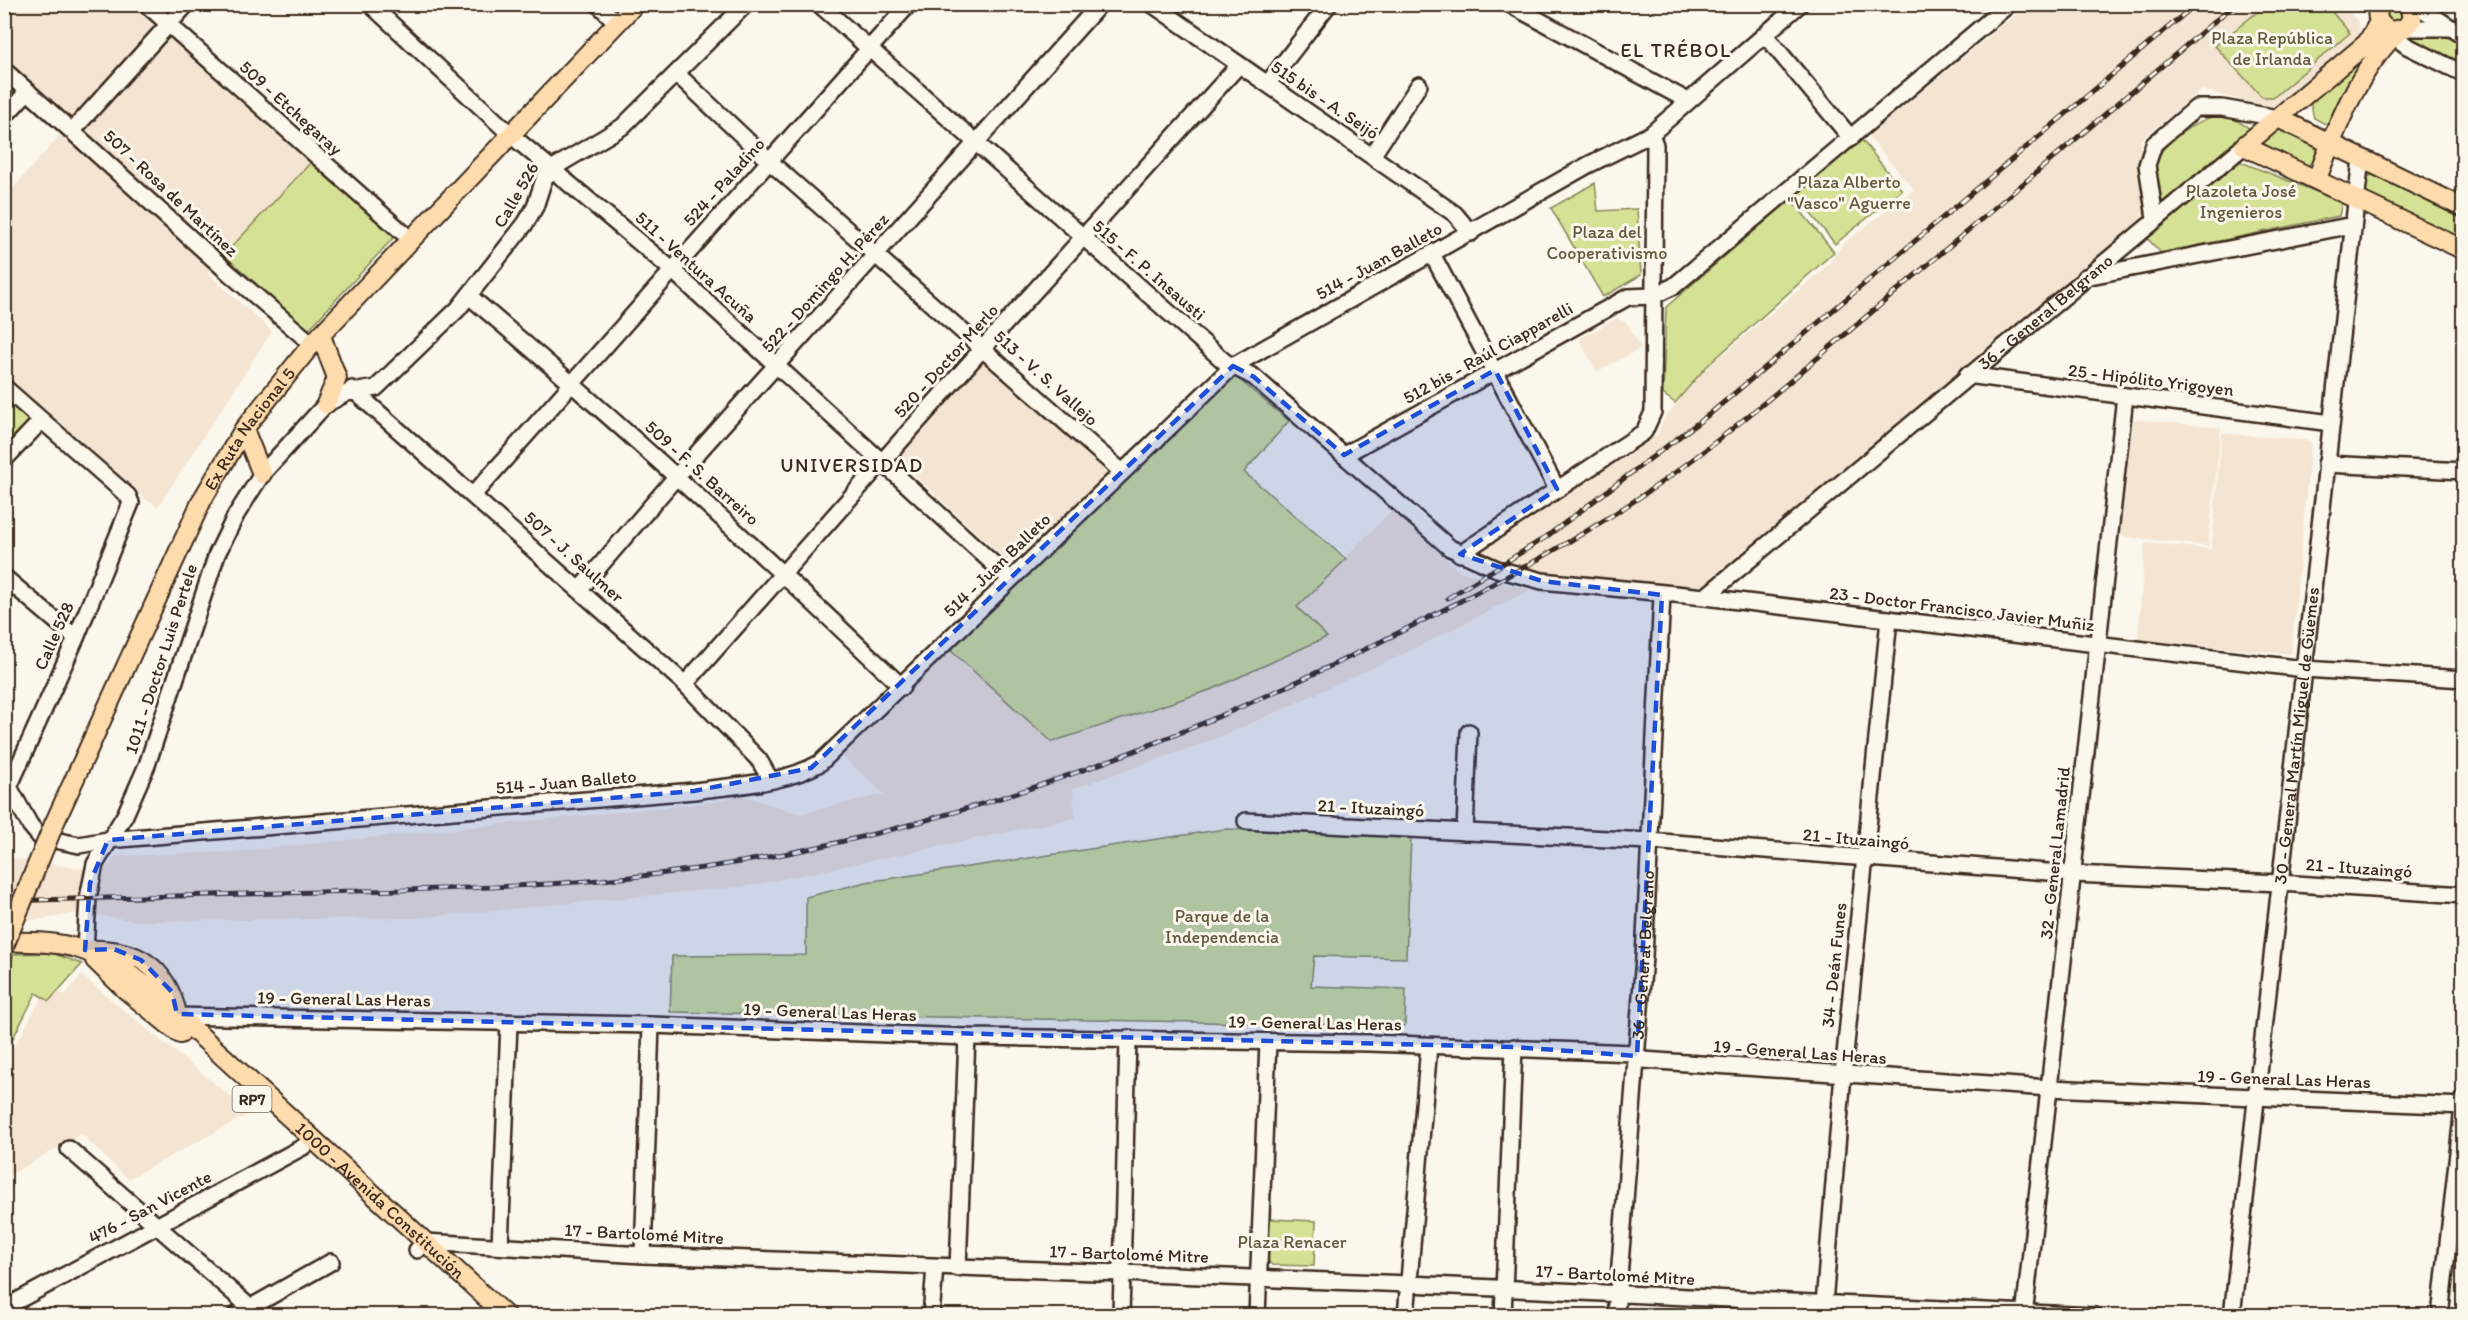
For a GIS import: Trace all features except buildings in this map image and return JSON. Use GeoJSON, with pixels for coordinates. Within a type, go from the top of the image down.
{"type":"FeatureCollection","features":[{"type":"Feature","properties":{"kind":"main road","name":"Ex Ruta Nacional 5"},"geometry":{"type":"LineString","coordinates":[[4,944],[54,824],[201,500],[244,429],[316,340],[635,4]]}},
{"type":"Feature","properties":{"kind":"main road"},"geometry":{"type":"LineString","coordinates":[[2316,179],[2331,143],[2377,52],[2385,21],[2412,19],[2412,9],[2409,4]]}},
{"type":"Feature","properties":{"kind":"main road","name":"36 - General Belgrano"},"geometry":{"type":"LineString","coordinates":[[2244,146],[2367,43],[2385,21]]}},
{"type":"Feature","properties":{"kind":"main road"},"geometry":{"type":"LineString","coordinates":[[2278,118],[2463,208]]}},
{"type":"Feature","properties":{"kind":"main road"},"geometry":{"type":"LineString","coordinates":[[2244,146],[2463,250]]}},
{"type":"Feature","properties":{"kind":"main road"},"geometry":{"type":"LineString","coordinates":[[316,340],[337,378],[326,404]]}},
{"type":"Feature","properties":{"kind":"main road"},"geometry":{"type":"LineString","coordinates":[[244,429],[262,474]]}},
{"type":"Feature","properties":{"kind":"main road"},"geometry":{"type":"LineString","coordinates":[[4,944],[48,941],[85,950],[114,949],[141,960],[159,974],[172,992],[171,1017]]}},
{"type":"Feature","properties":{"kind":"main road","name":"1000 - Avenida Constitución"},"geometry":{"type":"LineString","coordinates":[[85,950],[111,978],[171,1017],[498,1314]]}},
{"type":"Feature","properties":{"kind":"street","name":"509 - Etchegaray"},"geometry":{"type":"LineString","coordinates":[[146,4],[410,239]]}},
{"type":"Feature","properties":{"kind":"street"},"geometry":{"type":"LineString","coordinates":[[73,130],[187,4]]}},
{"type":"Feature","properties":{"kind":"street","name":"511 - Ventura Acuña"},"geometry":{"type":"LineString","coordinates":[[370,4],[511,135],[671,269],[1010,579]]}},
{"type":"Feature","properties":{"kind":"street"},"geometry":{"type":"LineString","coordinates":[[598,4],[617,23]]}},
{"type":"Feature","properties":{"kind":"street","name":"Calle 526"},"geometry":{"type":"LineString","coordinates":[[326,404],[339,396],[376,388],[469,296],[525,224],[535,207],[544,179],[553,168],[622,127],[678,75],[746,4]]}},
{"type":"Feature","properties":{"kind":"street","name":"515 - F. P. Insausti"},"geometry":{"type":"LineString","coordinates":[[819,4],[1225,362],[1254,377],[1460,554]]}},
{"type":"Feature","properties":{"kind":"street","name":"524 - Paladino"},"geometry":{"type":"LineString","coordinates":[[473,495],[574,384],[671,269],[909,4]]}},
{"type":"Feature","properties":{"kind":"street","name":"522 - Domingo H. Pérez"},"geometry":{"type":"LineString","coordinates":[[580,589],[676,477],[1100,4]]}},
{"type":"Feature","properties":{"kind":"street","name":"515 bis - A. Seijó"},"geometry":{"type":"LineString","coordinates":[[1152,4],[1238,66],[1268,83],[1455,214],[1471,233]]}},
{"type":"Feature","properties":{"kind":"street"},"geometry":{"type":"LineString","coordinates":[[1268,83],[1329,4]]}},
{"type":"Feature","properties":{"kind":"street"},"geometry":{"type":"LineString","coordinates":[[1509,4],[1688,102]]}},
{"type":"Feature","properties":{"kind":"street","name":"514 - Juan Balleto"},"geometry":{"type":"LineString","coordinates":[[7,781],[30,825],[40,837],[79,845],[108,840],[694,791],[800,772],[820,763],[902,687],[1121,471],[1233,366],[1588,165],[1651,134],[1800,4]]}},
{"type":"Feature","properties":{"kind":"street"},"geometry":{"type":"LineString","coordinates":[[1653,296],[1674,286],[1851,138],[1992,10],[2009,4]]}},
{"type":"Feature","properties":{"kind":"street"},"geometry":{"type":"LineString","coordinates":[[2414,4],[2463,36]]}},
{"type":"Feature","properties":{"kind":"street"},"geometry":{"type":"LineString","coordinates":[[2385,21],[2448,28]]}},
{"type":"Feature","properties":{"kind":"street"},"geometry":{"type":"LineString","coordinates":[[2385,21],[2408,46],[2463,74]]}},
{"type":"Feature","properties":{"kind":"street"},"geometry":{"type":"LineString","coordinates":[[1765,35],[1851,138]]}},
{"type":"Feature","properties":{"kind":"street","name":"520 - Doctor Merlo"},"geometry":{"type":"LineString","coordinates":[[685,684],[785,575],[983,348],[1238,66]]}},
{"type":"Feature","properties":{"kind":"street","name":"507 - Rosa de Martínez"},"geometry":{"type":"LineString","coordinates":[[4,70],[229,273],[316,340]]}},
{"type":"Feature","properties":{"kind":"street","name":"513 - V. S. Vallejo"},"geometry":{"type":"LineString","coordinates":[[678,75],[770,161],[1121,471]]}},
{"type":"Feature","properties":{"kind":"street"},"geometry":{"type":"LineString","coordinates":[[1372,156],[1419,85]]}},
{"type":"Feature","properties":{"kind":"street"},"geometry":{"type":"LineString","coordinates":[[4,117],[28,91]]}},
{"type":"Feature","properties":{"kind":"street"},"geometry":{"type":"LineString","coordinates":[[2155,218],[2147,165],[2154,144],[2196,108],[2223,108],[2278,118]]}},
{"type":"Feature","properties":{"kind":"street"},"geometry":{"type":"LineString","coordinates":[[1460,554],[1644,432],[1653,412],[1655,145],[1651,134]]}},
{"type":"Feature","properties":{"kind":"street","name":"36 - General Belgrano"},"geometry":{"type":"LineString","coordinates":[[1705,597],[2084,277],[2244,146]]}},
{"type":"Feature","properties":{"kind":"street","name":"30 - General Martín Miguel de Güemes"},"geometry":{"type":"LineString","coordinates":[[2232,1316],[2361,158]]}},
{"type":"Feature","properties":{"kind":"street"},"geometry":{"type":"LineString","coordinates":[[2084,277],[2353,225]]}},
{"type":"Feature","properties":{"kind":"street"},"geometry":{"type":"LineString","coordinates":[[1432,254],[1557,489]]}},
{"type":"Feature","properties":{"kind":"street","name":"509 - F. S. Barreiro"},"geometry":{"type":"LineString","coordinates":[[469,296],[574,384],[785,575],[902,687]]}},
{"type":"Feature","properties":{"kind":"street","name":"512 bis - Raúl Ciapparelli"},"geometry":{"type":"LineString","coordinates":[[1344,455],[1628,297],[1653,296]]}},
{"type":"Feature","properties":{"kind":"street","name":"25 - Hipólito Yrigoyen"},"geometry":{"type":"LineString","coordinates":[[1967,375],[2331,423]]}},
{"type":"Feature","properties":{"kind":"street","name":"507 - J. Saulmer"},"geometry":{"type":"LineString","coordinates":[[337,378],[580,589],[685,684],[759,760],[770,779]]}},
{"type":"Feature","properties":{"kind":"street"},"geometry":{"type":"LineString","coordinates":[[4,387],[41,420],[4,460]]}},
{"type":"Feature","properties":{"kind":"street","name":"32 - General Lamadrid"},"geometry":{"type":"LineString","coordinates":[[2024,1314],[2125,396]]}},
{"type":"Feature","properties":{"kind":"street","name":"1011 - Doctor Luis Pertele"},"geometry":{"type":"LineString","coordinates":[[85,950],[90,884],[95,864],[125,815],[147,765],[217,554],[236,515],[262,474],[326,404]]}},
{"type":"Feature","properties":{"kind":"street","name":"Calle 528"},"geometry":{"type":"LineString","coordinates":[[7,781],[76,638],[131,503],[128,496],[41,420]]}},
{"type":"Feature","properties":{"kind":"street"},"geometry":{"type":"LineString","coordinates":[[2326,464],[2463,471]]}},
{"type":"Feature","properties":{"kind":"street","name":"23 - Doctor Francisco Javier Muñiz"},"geometry":{"type":"LineString","coordinates":[[1460,554],[1497,569],[1552,583],[1662,595],[1705,597],[2304,669],[2463,679]]}},
{"type":"Feature","properties":{"kind":"street"},"geometry":{"type":"LineString","coordinates":[[4,577],[76,638]]}},
{"type":"Feature","properties":{"kind":"street","name":"36 - General Belgrano"},"geometry":{"type":"LineString","coordinates":[[1616,1316],[1637,1056],[1662,595]]}},
{"type":"Feature","properties":{"kind":"street","name":"34 - Deán Funes"},"geometry":{"type":"LineString","coordinates":[[1824,1310],[1843,1074],[1890,620]]}},
{"type":"Feature","properties":{"kind":"street"},"geometry":{"type":"LineString","coordinates":[[1465,832],[1469,732]]}},
{"type":"Feature","properties":{"kind":"street","name":"21 - Ituzaingó"},"geometry":{"type":"LineString","coordinates":[[1246,821],[1649,842],[2073,874],[2463,894]]}},
{"type":"Feature","properties":{"kind":"street","name":"19 - General Las Heras"},"geometry":{"type":"LineString","coordinates":[[171,1017],[651,1025],[967,1037],[1128,1038],[1514,1047],[1633,1053],[1643,1060],[2049,1088],[2256,1098],[2463,1103]]}},
{"type":"Feature","properties":{"kind":"street"},"geometry":{"type":"LineString","coordinates":[[500,1246],[509,1023]]}},
{"type":"Feature","properties":{"kind":"street"},"geometry":{"type":"LineString","coordinates":[[643,1255],[651,1025]]}},
{"type":"Feature","properties":{"kind":"street"},"geometry":{"type":"LineString","coordinates":[[958,1268],[967,1037]]}},
{"type":"Feature","properties":{"kind":"street"},"geometry":{"type":"LineString","coordinates":[[1121,1316],[1128,1038]]}},
{"type":"Feature","properties":{"kind":"street"},"geometry":{"type":"LineString","coordinates":[[1257,1316],[1269,1042]]}},
{"type":"Feature","properties":{"kind":"street"},"geometry":{"type":"LineString","coordinates":[[1406,1316],[1430,1046]]}},
{"type":"Feature","properties":{"kind":"street"},"geometry":{"type":"LineString","coordinates":[[1503,1316],[1514,1047]]}},
{"type":"Feature","properties":{"kind":"street"},"geometry":{"type":"LineString","coordinates":[[2440,1316],[2463,1103]]}},
{"type":"Feature","properties":{"kind":"street","name":"476 - San Vicente"},"geometry":{"type":"LineString","coordinates":[[4,1308],[308,1143]]}},
{"type":"Feature","properties":{"kind":"street"},"geometry":{"type":"LineString","coordinates":[[69,1149],[255,1311]]}},
{"type":"Feature","properties":{"kind":"street","name":"17 - Bartolomé Mitre"},"geometry":{"type":"LineString","coordinates":[[421,1246],[500,1246],[643,1255],[1504,1288],[1618,1294],[1824,1310],[2095,1316]]}},
{"type":"Feature","properties":{"kind":"street"},"geometry":{"type":"LineString","coordinates":[[235,1316],[255,1311],[331,1262]]}},
{"type":"Feature","properties":{"kind":"street"},"geometry":{"type":"LineString","coordinates":[[931,1316],[935,1267]]}},
{"type":"Feature","properties":{"kind":"highlighted area"},"geometry":{"type":"Polygon","coordinates":[[[1233,366],[1254,377],[1344,455],[1495,370],[1557,489],[1460,554],[1542,581],[1662,595],[1637,1056],[1514,1047],[177,1014],[172,992],[141,960],[114,949],[85,950],[90,883],[108,840],[694,791],[811,768],[1233,366]]]}},
{"type":"Feature","properties":{"kind":"shaded area"},"geometry":{"type":"Polygon","coordinates":[[[2342,4],[2358,22],[2360,31],[2356,42],[2278,110],[2202,90],[2140,140],[2147,220],[1703,589],[1554,577],[1482,557],[1481,551],[1484,546],[1657,435],[1664,419],[1702,372],[1826,267],[1843,244],[1914,189],[1868,136],[2027,5],[2342,4]]]}},
{"type":"Feature","properties":{"kind":"shaded area"},"geometry":{"type":"Polygon","coordinates":[[[5,5],[137,5],[312,161],[207,273],[272,331],[158,507],[145,499],[44,408],[31,423],[5,399],[5,197],[70,124],[5,65],[5,5]]]}},
{"type":"Feature","properties":{"kind":"shaded area"},"geometry":{"type":"Polygon","coordinates":[[[1617,318],[1627,323],[1641,348],[1597,372],[1579,339],[1617,318]]]}},
{"type":"Feature","properties":{"kind":"shaded area"},"geometry":{"type":"Polygon","coordinates":[[[984,356],[1110,475],[1012,565],[894,457],[984,356]]]}},
{"type":"Feature","properties":{"kind":"shaded area"},"geometry":{"type":"Polygon","coordinates":[[[2133,419],[2221,428],[2208,546],[2120,536],[2133,419]]]}},
{"type":"Feature","properties":{"kind":"shaded area"},"geometry":{"type":"Polygon","coordinates":[[[2222,433],[2311,441],[2291,654],[2138,640],[2145,543],[2211,549],[2222,433]]]}},
{"type":"Feature","properties":{"kind":"shaded area"},"geometry":{"type":"Polygon","coordinates":[[[1393,509],[1459,571],[1530,590],[1408,652],[1218,738],[1073,789],[1075,818],[749,886],[414,918],[139,921],[79,913],[5,925],[5,817],[6,829],[10,831],[11,858],[84,869],[109,866],[116,856],[232,852],[715,802],[741,795],[799,814],[884,794],[842,756],[949,649],[1052,742],[1213,689],[1327,637],[1297,607],[1393,509]]]}},
{"type":"Feature","properties":{"kind":"shaded area"},"geometry":{"type":"Polygon","coordinates":[[[81,975],[251,1113],[128,1179],[81,1134],[5,1178],[5,1063],[50,983],[65,995],[81,975]]]}},
{"type":"Feature","properties":{"kind":"green space","name":"Plaza República de Irlanda"},"geometry":{"type":"Polygon","coordinates":[[[2266,5],[2326,5],[2350,33],[2274,97],[2262,97],[2215,46],[2266,5]]]}},
{"type":"Feature","properties":{"kind":"green space"},"geometry":{"type":"Polygon","coordinates":[[[2389,5],[2402,5],[2407,12],[2400,25],[2387,22],[2385,8],[2389,5]]]}},
{"type":"Feature","properties":{"kind":"green space"},"geometry":{"type":"Polygon","coordinates":[[[2382,32],[2384,35],[2336,121],[2327,125],[2314,118],[2310,101],[2382,32]]]}},
{"type":"Feature","properties":{"kind":"green space"},"geometry":{"type":"Polygon","coordinates":[[[2429,34],[2447,37],[2463,45],[2463,71],[2413,45],[2412,38],[2429,34]]]}},
{"type":"Feature","properties":{"kind":"green space"},"geometry":{"type":"Polygon","coordinates":[[[2221,115],[2231,117],[2251,129],[2163,204],[2156,166],[2163,149],[2192,126],[2221,115]]]}},
{"type":"Feature","properties":{"kind":"green space"},"geometry":{"type":"Polygon","coordinates":[[[2280,127],[2314,142],[2317,160],[2302,168],[2265,146],[2263,139],[2280,127]]]}},
{"type":"Feature","properties":{"kind":"green space","name":"Plaza Alberto \"Vasco\" Aguerre"},"geometry":{"type":"Polygon","coordinates":[[[1862,140],[1902,190],[1835,244],[1795,194],[1862,140]]]}},
{"type":"Feature","properties":{"kind":"green space","name":"Plazoleta José Ingenieros"},"geometry":{"type":"Polygon","coordinates":[[[2236,160],[2342,202],[2339,216],[2161,253],[2144,235],[2236,160]]]}},
{"type":"Feature","properties":{"kind":"green space"},"geometry":{"type":"Polygon","coordinates":[[[312,161],[395,236],[308,330],[224,255],[312,161]]]}},
{"type":"Feature","properties":{"kind":"green space"},"geometry":{"type":"Polygon","coordinates":[[[2373,175],[2463,217],[2463,242],[2362,192],[2362,178],[2373,175]]]}},
{"type":"Feature","properties":{"kind":"green space","name":"Plaza del Cooperativismo"},"geometry":{"type":"Polygon","coordinates":[[[1595,183],[1598,211],[1637,209],[1641,275],[1603,297],[1551,208],[1595,183]]]}},
{"type":"Feature","properties":{"kind":"green space"},"geometry":{"type":"Polygon","coordinates":[[[1791,199],[1834,252],[1706,367],[1675,403],[1663,394],[1666,307],[1791,199]]]}},
{"type":"Feature","properties":{"kind":"green space"},"geometry":{"type":"Polygon","coordinates":[[[1235,376],[1289,421],[1244,472],[1346,559],[1297,607],[1327,637],[1213,689],[1052,742],[949,649],[1235,376]]]}},
{"type":"Feature","properties":{"kind":"green space"},"geometry":{"type":"Polygon","coordinates":[[[5,399],[31,423],[5,452],[5,399]]]}},
{"type":"Feature","properties":{"kind":"green space","name":"Parque de la Independencia"},"geometry":{"type":"Polygon","coordinates":[[[1225,829],[1411,836],[1406,958],[1314,956],[1311,986],[1406,989],[1405,1026],[670,1012],[672,956],[806,955],[806,897],[866,882],[1225,829]]]}},
{"type":"Feature","properties":{"kind":"green space"},"geometry":{"type":"Polygon","coordinates":[[[52,953],[82,964],[49,1001],[36,993],[5,1054],[5,975],[14,954],[52,953]]]}},
{"type":"Feature","properties":{"kind":"green space","name":"Plaza Renacer"},"geometry":{"type":"Polygon","coordinates":[[[1269,1219],[1316,1221],[1314,1266],[1272,1265],[1268,1261],[1269,1219]]]}},
{"type":"Feature","properties":{"kind":"railway"},"geometry":{"type":"LineString","coordinates":[[1448,598],[1546,537],[1711,413],[2196,4]]}},
{"type":"Feature","properties":{"kind":"railway"},"geometry":{"type":"LineString","coordinates":[[4,901],[472,888],[589,881],[666,873],[764,858],[860,837],[955,812],[1048,782],[1141,748],[1232,711],[1321,670],[1477,593],[1607,519],[1669,477],[1772,396],[2235,4]]}},
{"type":"Feature","properties":{"kind":"district","name":"EL TRÉBOL"},"geometry":{"type":"Point","coordinates":[1676,50]}},
{"type":"Feature","properties":{"kind":"district","name":"UNIVERSIDAD"},"geometry":{"type":"Point","coordinates":[852,465]}}]}
